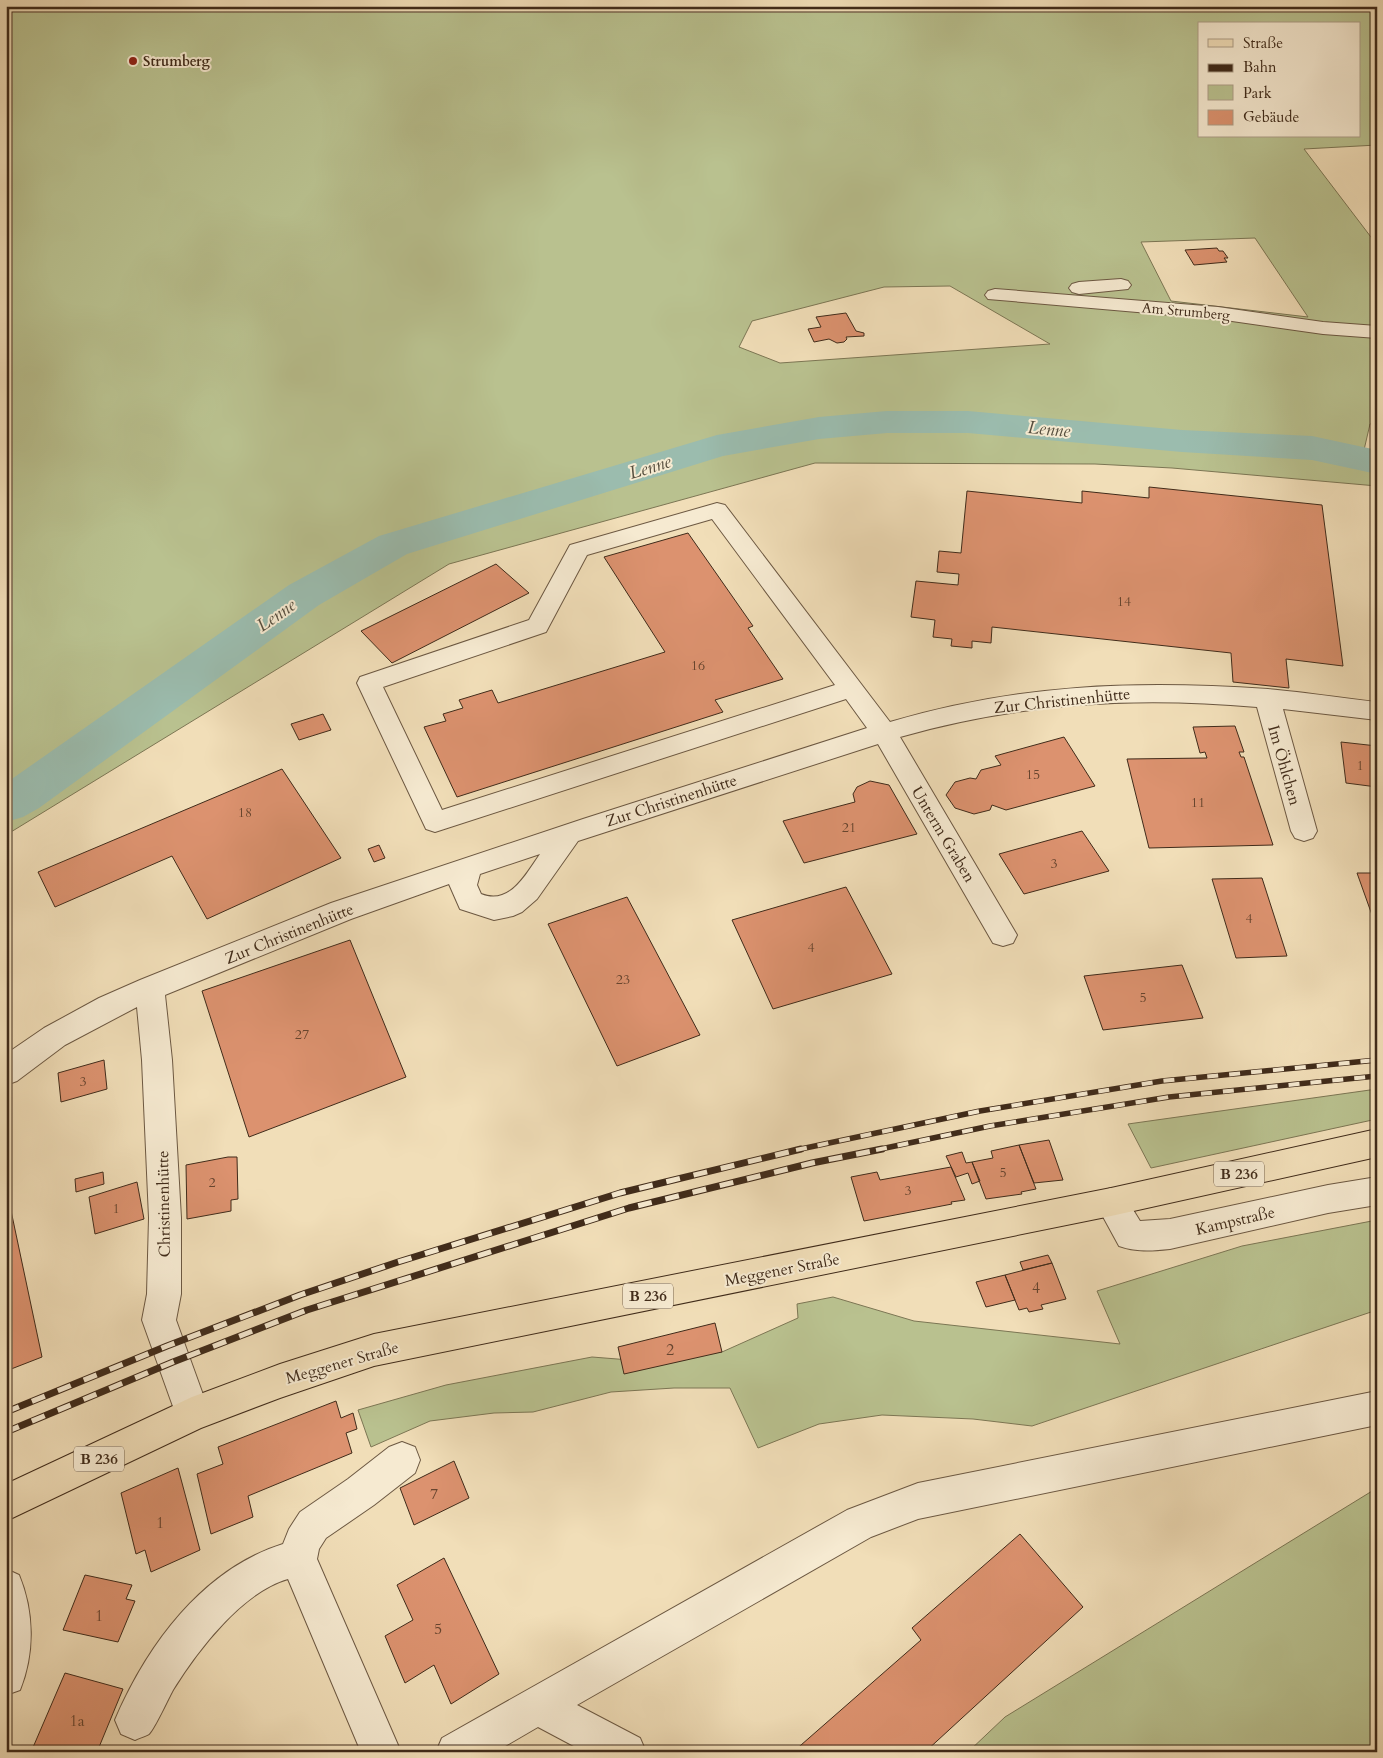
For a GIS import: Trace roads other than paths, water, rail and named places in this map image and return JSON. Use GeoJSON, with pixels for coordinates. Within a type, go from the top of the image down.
{"type":"FeatureCollection","features":[{"type":"Feature","properties":{"kind":"main road","name":"Meggener Straße"},"geometry":{"type":"LineString","coordinates":[[192,1414],[280,1380],[374,1350],[1111,1202],[1377,1143]]}},
{"type":"Feature","properties":{"kind":"main road","name":"B 236"},"geometry":{"type":"LineString","coordinates":[[6,1504],[192,1414]]}},
{"type":"Feature","properties":{"kind":"street","name":"Am Strumberg"},"geometry":{"type":"LineString","coordinates":[[1121,285],[1009,292],[995,295],[1218,313],[1323,328],[1377,332]]}},
{"type":"Feature","properties":{"kind":"street","name":"Unterm Graben"},"geometry":{"type":"LineString","coordinates":[[850,689],[435,822],[369,683],[538,626],[578,550],[717,510],[884,732],[1004,935]]}},
{"type":"Feature","properties":{"kind":"street","name":"Zur Christinenhütte"},"geometry":{"type":"LineString","coordinates":[[6,1072],[34,1049],[84,1020],[150,988],[357,905],[568,834],[884,732],[957,712],[1066,696],[1104,693],[1176,692],[1267,698],[1377,711]]}},
{"type":"Feature","properties":{"kind":"street","name":"Im Öhlchen"},"geometry":{"type":"LineString","coordinates":[[1267,698],[1304,831]]}},
{"type":"Feature","properties":{"kind":"street"},"geometry":{"type":"LineString","coordinates":[[468,868],[463,885],[470,901],[486,907],[500,909],[509,907],[526,895],[568,834]]}},
{"type":"Feature","properties":{"kind":"street","name":"Christinenhütte"},"geometry":{"type":"LineString","coordinates":[[150,988],[157,1060],[165,1218],[164,1294],[159,1320],[192,1414]]}},
{"type":"Feature","properties":{"kind":"street","name":"Kampstraße"},"geometry":{"type":"LineString","coordinates":[[1111,1202],[1130,1235],[1148,1237],[1170,1234],[1328,1199],[1377,1191]]}},
{"type":"Feature","properties":{"kind":"street"},"geometry":{"type":"LineString","coordinates":[[456,1752],[860,1523],[918,1501],[1377,1408]]}},
{"type":"Feature","properties":{"kind":"street"},"geometry":{"type":"LineString","coordinates":[[381,1752],[298,1559],[302,1542],[313,1525],[361,1492],[402,1460]]}},
{"type":"Feature","properties":{"kind":"street"},"geometry":{"type":"LineString","coordinates":[[135,1720],[176,1649],[208,1610],[237,1586],[272,1565],[282,1561],[298,1559]]}},
{"type":"Feature","properties":{"kind":"street"},"geometry":{"type":"LineString","coordinates":[[6,1588],[11,1613],[10,1662],[6,1676]]}},
{"type":"Feature","properties":{"kind":"street"},"geometry":{"type":"LineString","coordinates":[[536,1706],[626,1752]]}},
{"type":"Feature","properties":{"kind":"waterway","name":"Lenne"},"geometry":{"type":"LineString","coordinates":[[6,805],[22,796],[304,595],[393,545],[717,446],[819,428],[887,422],[968,422],[1182,441],[1312,448],[1377,462]]}},
{"type":"Feature","properties":{"kind":"railway"},"geometry":{"type":"LineString","coordinates":[[796,1150],[980,1111],[1162,1081],[1377,1060]]}},
{"type":"Feature","properties":{"kind":"railway"},"geometry":{"type":"LineString","coordinates":[[876,1150],[990,1126],[1169,1097],[1377,1076]]}},
{"type":"Feature","properties":{"kind":"railway"},"geometry":{"type":"LineString","coordinates":[[6,1412],[167,1346],[300,1295],[398,1262],[620,1193],[801,1149]]}},
{"type":"Feature","properties":{"kind":"railway"},"geometry":{"type":"LineString","coordinates":[[6,1432],[173,1362],[307,1310],[629,1208],[812,1163],[882,1149]]}},
{"type":"Feature","properties":{"kind":"place","name":"Strumberg"},"geometry":{"type":"Point","coordinates":[133,61]}}]}
